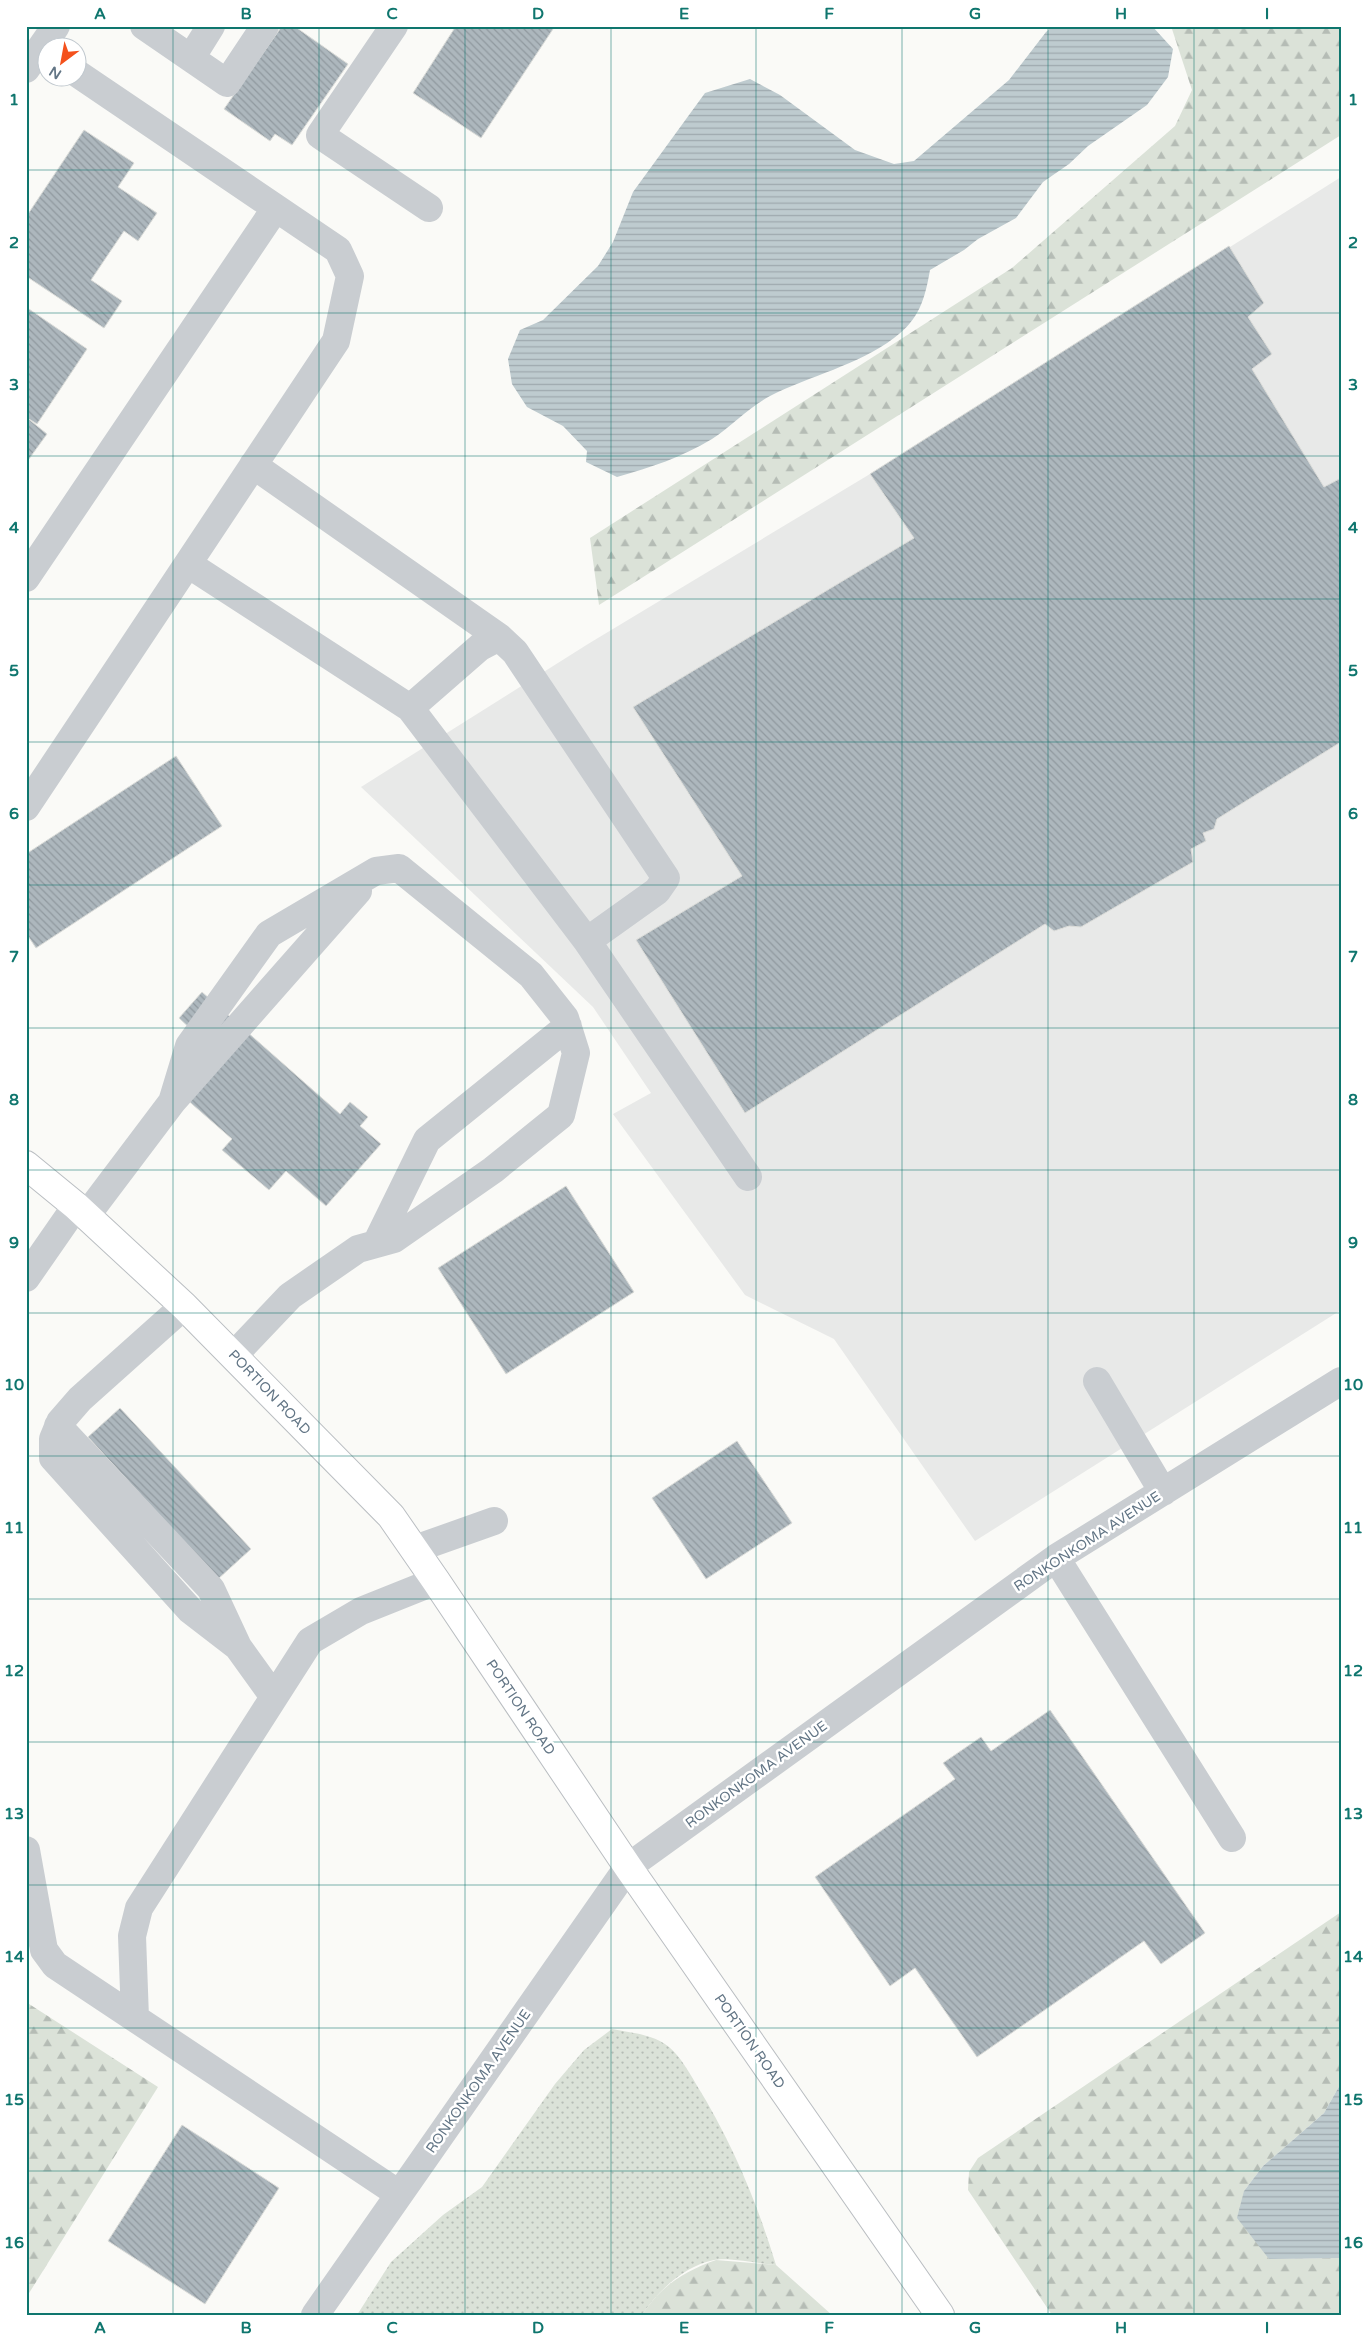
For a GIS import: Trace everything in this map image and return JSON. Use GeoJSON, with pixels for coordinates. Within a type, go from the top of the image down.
{"type":"FeatureCollection","features":[{"type":"Feature","properties":{"kind":"main road","name":"PORTION ROAD"},"geometry":{"type":"LineString","coordinates":[[26,1165],[81,1211],[184,1306],[391,1516],[628,1867],[940,2315]]}},
{"type":"Feature","properties":{"kind":"street"},"geometry":{"type":"LineString","coordinates":[[49,38],[56,26]]}},
{"type":"Feature","properties":{"kind":"street"},"geometry":{"type":"LineString","coordinates":[[191,58],[211,26]]}},
{"type":"Feature","properties":{"kind":"street"},"geometry":{"type":"LineString","coordinates":[[149,28],[227,83],[265,26]]}},
{"type":"Feature","properties":{"kind":"street"},"geometry":{"type":"LineString","coordinates":[[394,26],[320,135],[428,208]]}},
{"type":"Feature","properties":{"kind":"street"},"geometry":{"type":"LineString","coordinates":[[26,807],[336,341],[350,276],[338,250],[88,81]]}},
{"type":"Feature","properties":{"kind":"street"},"geometry":{"type":"LineString","coordinates":[[27,575],[275,209]]}},
{"type":"Feature","properties":{"kind":"street"},"geometry":{"type":"LineString","coordinates":[[253,465],[499,637],[515,652],[666,878],[657,891],[587,941]]}},
{"type":"Feature","properties":{"kind":"street"},"geometry":{"type":"LineString","coordinates":[[188,564],[410,708],[587,941],[748,1177]]}},
{"type":"Feature","properties":{"kind":"street"},"geometry":{"type":"LineString","coordinates":[[410,708],[480,647],[499,637]]}},
{"type":"Feature","properties":{"kind":"street"},"geometry":{"type":"LineString","coordinates":[[172,1102],[189,1046],[269,934],[376,871],[399,868],[531,974],[565,1018],[576,1054],[561,1115],[493,1170],[385,1241],[358,1249],[290,1296],[234,1355]]}},
{"type":"Feature","properties":{"kind":"street"},"geometry":{"type":"LineString","coordinates":[[26,1278],[172,1102],[376,871]]}},
{"type":"Feature","properties":{"kind":"street"},"geometry":{"type":"LineString","coordinates":[[385,1241],[427,1140],[568,1026]]}},
{"type":"Feature","properties":{"kind":"street"},"geometry":{"type":"LineString","coordinates":[[184,1306],[80,1399],[58,1426],[53,1439],[53,1458],[190,1610],[238,1648],[274,1697]]}},
{"type":"Feature","properties":{"kind":"street"},"geometry":{"type":"LineString","coordinates":[[1097,1381],[1163,1492]]}},
{"type":"Feature","properties":{"kind":"street","name":"RONKONKOMA AVENUE"},"geometry":{"type":"LineString","coordinates":[[315,2315],[628,1867],[1056,1558],[1341,1382]]}},
{"type":"Feature","properties":{"kind":"street"},"geometry":{"type":"LineString","coordinates":[[415,1549],[494,1521]]}},
{"type":"Feature","properties":{"kind":"street"},"geometry":{"type":"LineString","coordinates":[[1056,1558],[1232,1838]]}},
{"type":"Feature","properties":{"kind":"street"},"geometry":{"type":"LineString","coordinates":[[135,2018],[132,1936],[139,1908],[310,1641],[361,1611],[436,1581]]}},
{"type":"Feature","properties":{"kind":"street"},"geometry":{"type":"LineString","coordinates":[[27,1855],[35,1946],[55,1965],[399,2194]]}},
{"type":"Feature","properties":{"kind":"shaded area"},"geometry":{"type":"Polygon","coordinates":[[[1053,26],[1152,26],[1173,49],[1168,77],[1147,105],[1088,146],[1069,164],[1043,182],[1016,218],[978,239],[964,250],[930,270],[920,308],[903,331],[894,338],[865,356],[770,396],[712,439],[689,452],[654,466],[617,477],[586,462],[587,451],[563,426],[527,407],[512,384],[508,359],[520,330],[543,320],[598,266],[613,242],[633,192],[705,93],[750,79],[780,95],[855,150],[894,164],[914,161],[1009,80],[1046,32],[1053,26]]]}},
{"type":"Feature","properties":{"kind":"shaded area"},"geometry":{"type":"Polygon","coordinates":[[[1341,177],[1341,1310],[975,1541],[834,1339],[745,1295],[613,1114],[651,1093],[593,1007],[361,787],[588,644],[870,474],[1341,177]]]}},
{"type":"Feature","properties":{"kind":"shaded area"},"geometry":{"type":"Polygon","coordinates":[[[1341,2083],[1341,2258],[1269,2259],[1237,2218],[1244,2191],[1263,2166],[1324,2113],[1341,2083]]]}},
{"type":"Feature","properties":{"kind":"green space"},"geometry":{"type":"Polygon","coordinates":[[[1171,26],[1341,26],[1341,135],[599,605],[590,538],[1012,268],[1175,126],[1192,90],[1171,26]]]}},
{"type":"Feature","properties":{"kind":"green space"},"geometry":{"type":"Polygon","coordinates":[[[1341,1912],[1341,2083],[1324,2113],[1263,2166],[1244,2191],[1269,2259],[1341,2258],[1341,2315],[1052,2315],[968,2190],[969,2172],[978,2158],[1341,1912]]]}},
{"type":"Feature","properties":{"kind":"green space"},"geometry":{"type":"Polygon","coordinates":[[[26,2002],[158,2087],[26,2298],[26,2002]]]}},
{"type":"Feature","properties":{"kind":"green space"},"geometry":{"type":"Polygon","coordinates":[[[612,2029],[656,2039],[669,2047],[684,2064],[709,2105],[732,2149],[752,2195],[776,2265],[727,2259],[703,2263],[673,2281],[656,2297],[642,2315],[357,2315],[391,2262],[443,2215],[482,2187],[555,2084],[584,2050],[612,2029]]]}},
{"type":"Feature","properties":{"kind":"green space"},"geometry":{"type":"Polygon","coordinates":[[[716,2260],[776,2265],[832,2315],[642,2315],[657,2295],[674,2281],[693,2269],[716,2260]]]}},
{"type":"Feature","properties":{"kind":"building"},"geometry":{"type":"Polygon","coordinates":[[[282,26],[294,26],[348,64],[292,145],[275,134],[270,141],[224,109],[282,26]]]}},
{"type":"Feature","properties":{"kind":"building"},"geometry":{"type":"Polygon","coordinates":[[[456,26],[555,26],[481,138],[413,93],[456,26]]]}},
{"type":"Feature","properties":{"kind":"building"},"geometry":{"type":"Polygon","coordinates":[[[84,130],[134,163],[118,187],[157,213],[138,241],[124,231],[91,280],[122,301],[104,328],[26,276],[26,217],[84,130]]]}},
{"type":"Feature","properties":{"kind":"building"},"geometry":{"type":"Polygon","coordinates":[[[1229,246],[1264,303],[1248,317],[1272,354],[1252,369],[1324,487],[1341,478],[1341,742],[1217,819],[1214,829],[1203,833],[1206,841],[1191,849],[1193,862],[1081,927],[1069,926],[1054,931],[1045,924],[745,1113],[636,940],[742,876],[633,707],[914,538],[870,474],[1229,246]]]}},
{"type":"Feature","properties":{"kind":"building"},"geometry":{"type":"Polygon","coordinates":[[[26,307],[87,349],[37,424],[26,417],[26,307]]]}},
{"type":"Feature","properties":{"kind":"building"},"geometry":{"type":"Polygon","coordinates":[[[26,417],[47,434],[26,463],[26,417]]]}},
{"type":"Feature","properties":{"kind":"building"},"geometry":{"type":"Polygon","coordinates":[[[176,756],[222,826],[36,948],[26,933],[26,854],[176,756]]]}},
{"type":"Feature","properties":{"kind":"building"},"geometry":{"type":"Polygon","coordinates":[[[202,992],[340,1114],[350,1102],[368,1117],[360,1126],[381,1144],[326,1206],[286,1171],[269,1190],[222,1150],[232,1139],[184,1097],[220,1056],[179,1018],[202,992]]]}},
{"type":"Feature","properties":{"kind":"building"},"geometry":{"type":"Polygon","coordinates":[[[566,1186],[634,1292],[506,1374],[438,1268],[566,1186]]]}},
{"type":"Feature","properties":{"kind":"building"},"geometry":{"type":"Polygon","coordinates":[[[120,1408],[251,1549],[218,1579],[88,1437],[120,1408]]]}},
{"type":"Feature","properties":{"kind":"building"},"geometry":{"type":"Polygon","coordinates":[[[737,1441],[792,1523],[706,1579],[652,1498],[737,1441]]]}},
{"type":"Feature","properties":{"kind":"building"},"geometry":{"type":"Polygon","coordinates":[[[1050,1710],[1205,1933],[1161,1964],[1144,1941],[977,2057],[915,1968],[890,1986],[815,1877],[955,1779],[943,1763],[981,1737],[991,1751],[1050,1710]]]}},
{"type":"Feature","properties":{"kind":"building"},"geometry":{"type":"Polygon","coordinates":[[[182,2125],[279,2188],[205,2304],[108,2241],[182,2125]]]}}]}
